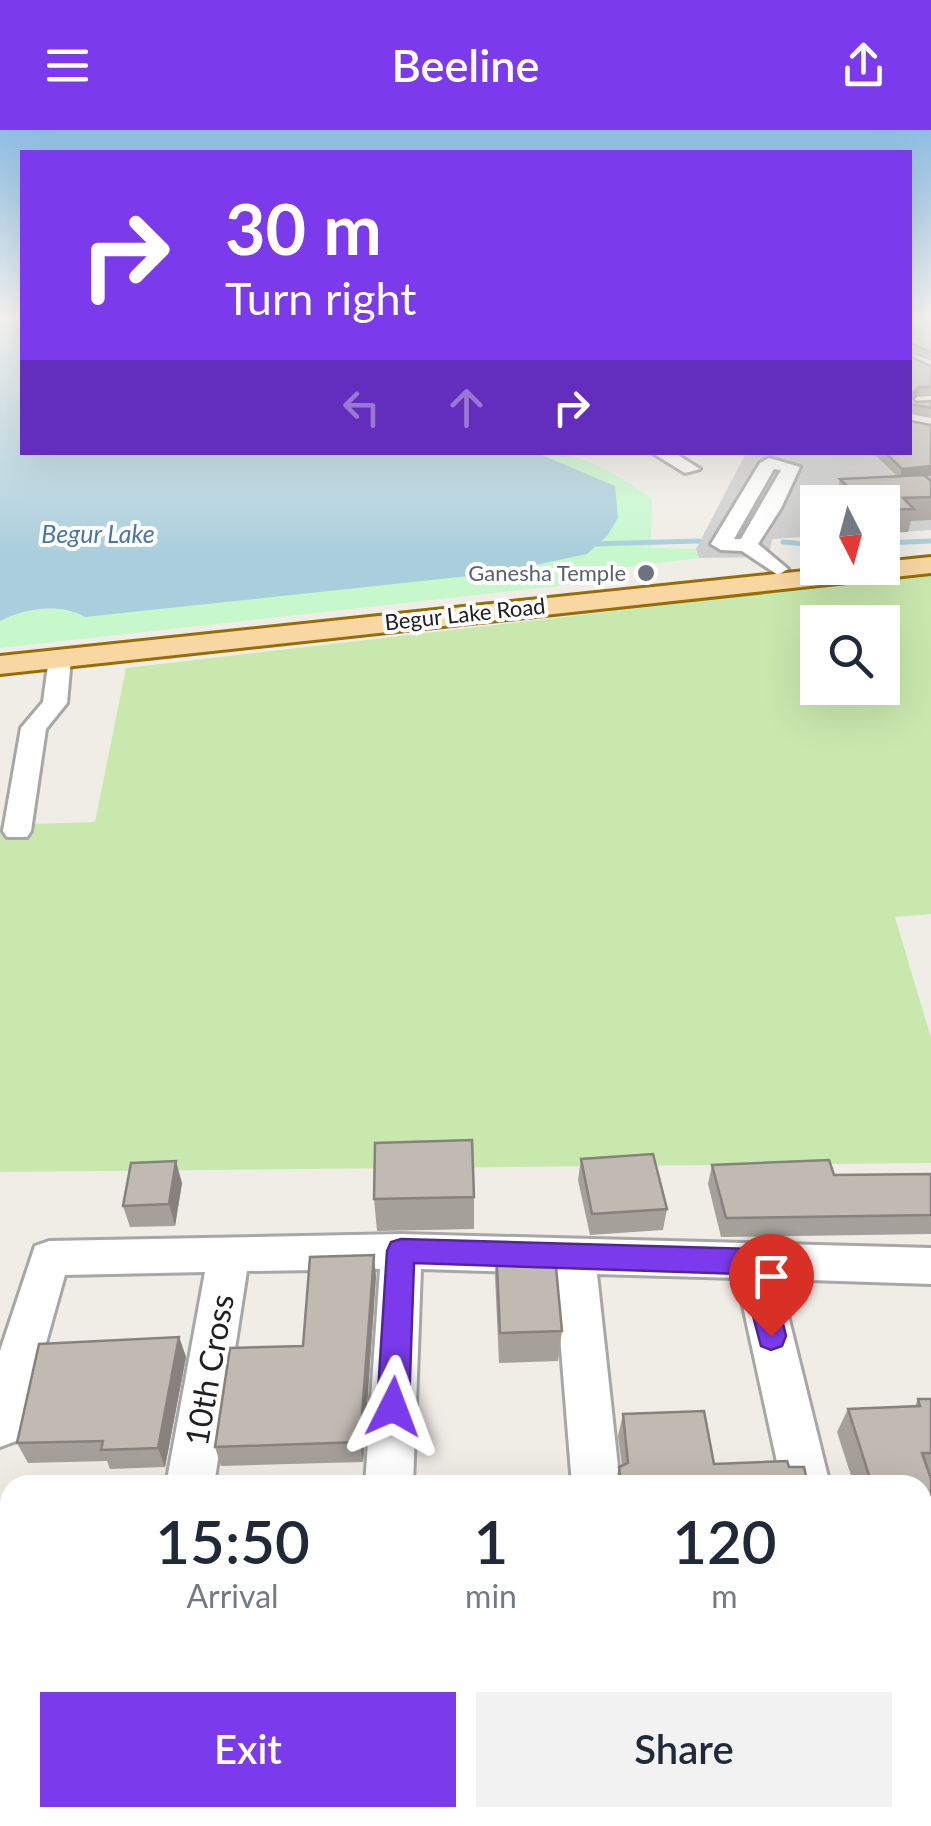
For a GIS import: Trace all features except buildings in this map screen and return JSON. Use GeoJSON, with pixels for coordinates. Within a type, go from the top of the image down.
{"type":"FeatureCollection","features":[{"type":"Feature","properties":{"kind":"main road"},"geometry":{"type":"LineString","coordinates":[[900,557],[931,555]]}},
{"type":"Feature","properties":{"kind":"main road","name":"Begur Lake Road"},"geometry":{"type":"LineString","coordinates":[[0,654],[731,580],[931,565]]}},
{"type":"Feature","properties":{"kind":"main road","name":"Begur Lake Road"},"geometry":{"type":"LineString","coordinates":[[731,580],[800,566]]}},
{"type":"Feature","properties":{"kind":"main road","name":"Begur Lake Road"},"geometry":{"type":"LineString","coordinates":[[0,665],[408,615]]}},
{"type":"Feature","properties":{"kind":"street"},"geometry":{"type":"LineString","coordinates":[[665,455],[691,469]]}},
{"type":"Feature","properties":{"kind":"street"},"geometry":{"type":"LineString","coordinates":[[747,545],[772,508],[790,465],[769,463],[721,544],[747,545],[778,569]]}},
{"type":"Feature","properties":{"kind":"street"},"geometry":{"type":"LineString","coordinates":[[17,830],[34,728],[54,703],[60,658]]}},
{"type":"Feature","properties":{"kind":"street"},"geometry":{"type":"LineString","coordinates":[[390,1475],[401,1251]]}},
{"type":"Feature","properties":{"kind":"street"},"geometry":{"type":"LineString","coordinates":[[0,1425],[49,1258],[401,1251],[931,1266]]}},
{"type":"Feature","properties":{"kind":"street"},"geometry":{"type":"LineString","coordinates":[[574,1254],[595,1475]]}},
{"type":"Feature","properties":{"kind":"street","name":"10th Cross"},"geometry":{"type":"LineString","coordinates":[[192,1475],[229,1255]]}},
{"type":"Feature","properties":{"kind":"street"},"geometry":{"type":"LineString","coordinates":[[754,1262],[804,1475]]}},
{"type":"Feature","properties":{"kind":"shaded area"},"geometry":{"type":"Polygon","coordinates":[[[931,429],[931,530],[900,532],[900,485],[800,485],[800,537],[772,539],[769,557],[699,558],[696,549],[745,455],[912,455],[912,450],[931,429]]]}},
{"type":"Feature","properties":{"kind":"green space"},"geometry":{"type":"Polygon","coordinates":[[[542,455],[585,460],[624,480],[652,499],[651,548],[696,549],[699,558],[580,573],[585,583],[0,648],[0,621],[29,611],[49,609],[79,614],[587,554],[607,536],[615,487],[542,455]]]}},
{"type":"Feature","properties":{"kind":"green space"},"geometry":{"type":"Polygon","coordinates":[[[931,574],[931,914],[895,917],[931,1038],[931,1163],[0,1172],[0,825],[95,822],[126,668],[837,585],[900,585],[900,578],[931,574]]]}},
{"type":"Feature","properties":{"kind":"water","name":"Begur Lake"},"geometry":{"type":"Polygon","coordinates":[[[0,397],[20,397],[20,455],[542,455],[615,486],[618,518],[607,536],[587,554],[497,573],[85,617],[64,610],[42,609],[0,621],[0,397]]]}},
{"type":"Feature","properties":{"kind":"waterway"},"geometry":{"type":"LineString","coordinates":[[591,544],[699,541]]}},
{"type":"Feature","properties":{"kind":"waterway"},"geometry":{"type":"LineString","coordinates":[[900,542],[931,541]]}},
{"type":"Feature","properties":{"kind":"waterway"},"geometry":{"type":"LineString","coordinates":[[783,542],[800,543]]}},
{"type":"Feature","properties":{"kind":"place","name":"Ganesha Temple"},"geometry":{"type":"Point","coordinates":[646,573]}},
{"type":"Feature","properties":{"kind":"route"},"geometry":{"type":"LineString","coordinates":[[393,1407],[401,1251],[754,1262],[771,1336]]}}]}
